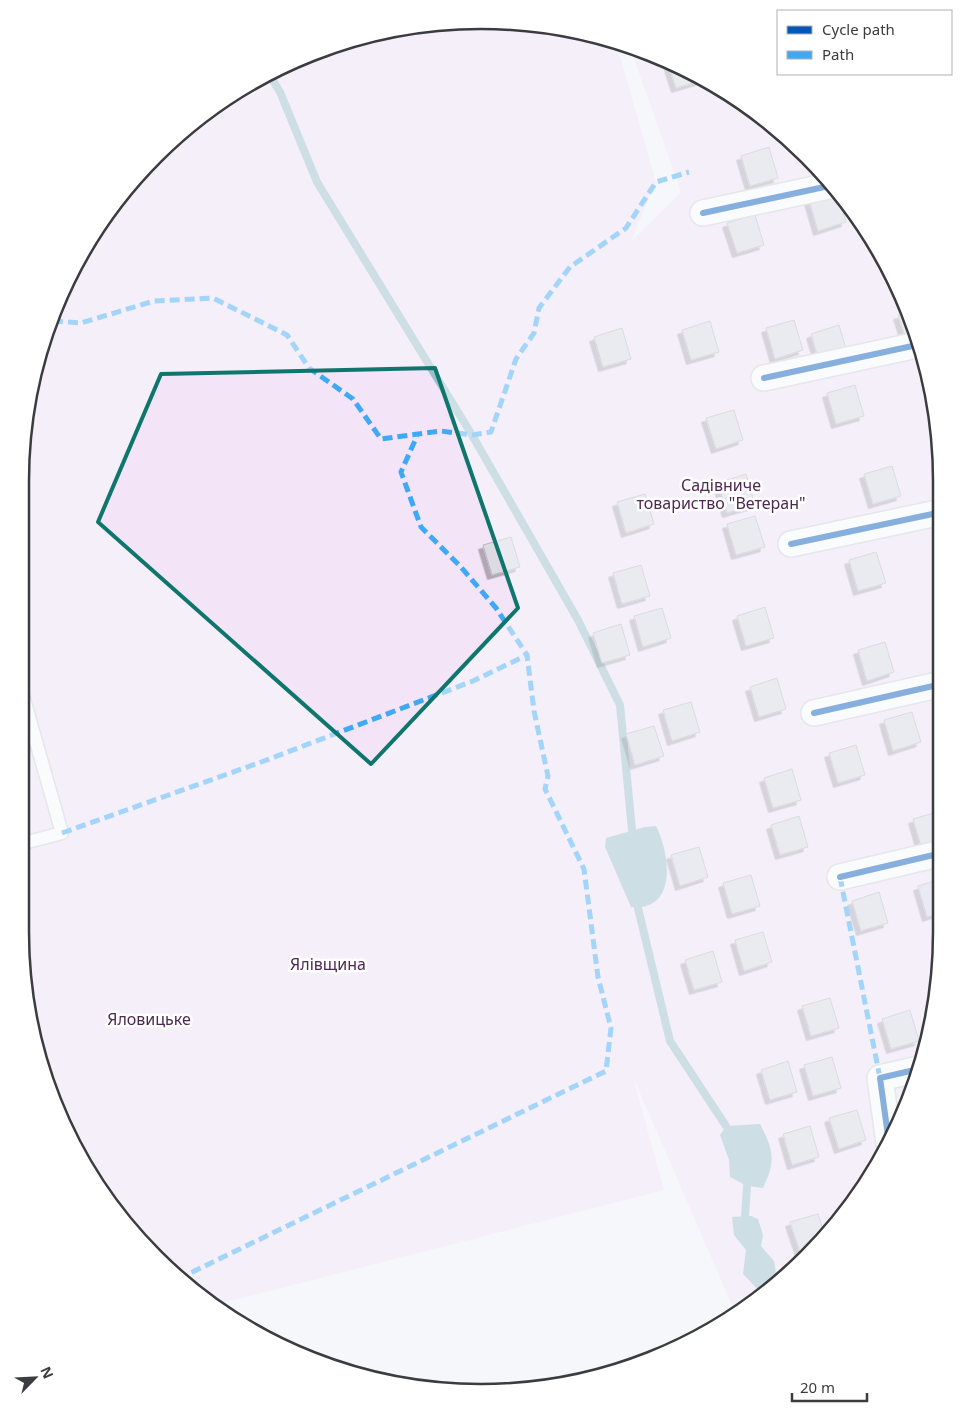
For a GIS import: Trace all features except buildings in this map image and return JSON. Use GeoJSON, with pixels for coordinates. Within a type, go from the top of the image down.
{"type":"FeatureCollection","features":[{"type":"Feature","properties":{"kind":"street"},"geometry":{"type":"LineString","coordinates":[[703,213],[824,187]]}},
{"type":"Feature","properties":{"kind":"street"},"geometry":{"type":"LineString","coordinates":[[764,378],[912,346]]}},
{"type":"Feature","properties":{"kind":"street"},"geometry":{"type":"LineString","coordinates":[[791,544],[933,514]]}},
{"type":"Feature","properties":{"kind":"street"},"geometry":{"type":"LineString","coordinates":[[814,713],[933,686]]}},
{"type":"Feature","properties":{"kind":"street"},"geometry":{"type":"LineString","coordinates":[[840,877],[933,855]]}},
{"type":"Feature","properties":{"kind":"street"},"geometry":{"type":"LineString","coordinates":[[887,1133],[880,1078],[911,1071]]}},
{"type":"Feature","properties":{"kind":"lane"},"geometry":{"type":"LineString","coordinates":[[29,717],[62,833],[29,842]]}},
{"type":"Feature","properties":{"kind":"highlighted area"},"geometry":{"type":"Polygon","coordinates":[[[435,368],[518,608],[371,764],[98,522],[161,374],[435,368]]]}},
{"type":"Feature","properties":{"kind":"green space","name":"Ялівщина"},"geometry":{"type":"Polygon","coordinates":[[[481,29],[511,30],[569,37],[618,51],[656,182],[631,241],[681,192],[633,55],[681,75],[707,89],[756,122],[779,141],[801,161],[840,206],[873,255],[887,281],[899,308],[918,364],[929,422],[933,481],[933,932],[929,991],[918,1049],[899,1105],[887,1132],[873,1158],[840,1207],[801,1252],[756,1291],[733,1307],[633,1077],[664,1190],[223,1303],[206,1291],[161,1252],[122,1207],[105,1183],[75,1132],[63,1105],[44,1049],[33,991],[29,932],[29,481],[33,422],[44,364],[63,308],[89,255],[122,206],[161,161],[206,122],[255,89],[308,63],[364,44],[422,33],[481,29]]]}},
{"type":"Feature","properties":{"kind":"water"},"geometry":{"type":"Polygon","coordinates":[[[656,826],[665,851],[667,865],[663,891],[657,900],[646,906],[631,907],[605,847],[606,838],[645,827],[656,826]]]}},
{"type":"Feature","properties":{"kind":"water"},"geometry":{"type":"Polygon","coordinates":[[[760,1124],[771,1149],[772,1156],[770,1170],[763,1188],[747,1186],[730,1177],[729,1160],[720,1135],[726,1126],[760,1124]]]}},
{"type":"Feature","properties":{"kind":"water"},"geometry":{"type":"Polygon","coordinates":[[[751,1216],[758,1219],[763,1235],[761,1246],[774,1261],[776,1274],[758,1290],[743,1274],[746,1250],[734,1235],[732,1217],[751,1216]]]}},
{"type":"Feature","properties":{"kind":"waterway"},"geometry":{"type":"LineString","coordinates":[[272,80],[280,92],[317,182],[472,435],[578,620],[620,705],[632,830]]}},
{"type":"Feature","properties":{"kind":"waterway"},"geometry":{"type":"LineString","coordinates":[[638,908],[670,1041],[726,1126]]}},
{"type":"Feature","properties":{"kind":"waterway"},"geometry":{"type":"LineString","coordinates":[[745,1217],[747,1186]]}},
{"type":"Feature","properties":{"kind":"marked path"},"geometry":{"type":"LineString","coordinates":[[58,321],[81,323],[154,301],[213,298],[287,335],[309,368],[353,399],[381,439],[441,431],[472,435],[491,432],[516,359],[534,333],[539,308],[570,267],[626,228],[656,182],[689,172]]}},
{"type":"Feature","properties":{"kind":"marked path"},"geometry":{"type":"LineString","coordinates":[[186,1275],[606,1071],[611,1028],[598,977],[584,869],[545,789],[548,776],[534,711],[527,655],[496,608],[460,566],[421,527],[401,472],[417,436]]}},
{"type":"Feature","properties":{"kind":"marked path"},"geometry":{"type":"LineString","coordinates":[[62,833],[264,761],[473,681],[527,655]]}},
{"type":"Feature","properties":{"kind":"marked path"},"geometry":{"type":"LineString","coordinates":[[840,877],[880,1078]]}},
{"type":"Feature","properties":{"kind":"cycle path"},"geometry":{"type":"LineString","coordinates":[[703,213],[824,187]]}},
{"type":"Feature","properties":{"kind":"cycle path"},"geometry":{"type":"LineString","coordinates":[[764,378],[912,346]]}},
{"type":"Feature","properties":{"kind":"cycle path"},"geometry":{"type":"LineString","coordinates":[[791,544],[933,514]]}},
{"type":"Feature","properties":{"kind":"cycle path"},"geometry":{"type":"LineString","coordinates":[[814,713],[933,686]]}},
{"type":"Feature","properties":{"kind":"cycle path"},"geometry":{"type":"LineString","coordinates":[[840,877],[933,855]]}},
{"type":"Feature","properties":{"kind":"cycle path"},"geometry":{"type":"LineString","coordinates":[[887,1131],[880,1078],[911,1071]]}},
{"type":"Feature","properties":{"kind":"park label","name":"Садівниче товариство \"Ветеран\""},"geometry":{"type":"Point","coordinates":[721,494]}},
{"type":"Feature","properties":{"kind":"park label","name":"Яловицьке"},"geometry":{"type":"Point","coordinates":[149,1019]}}]}
